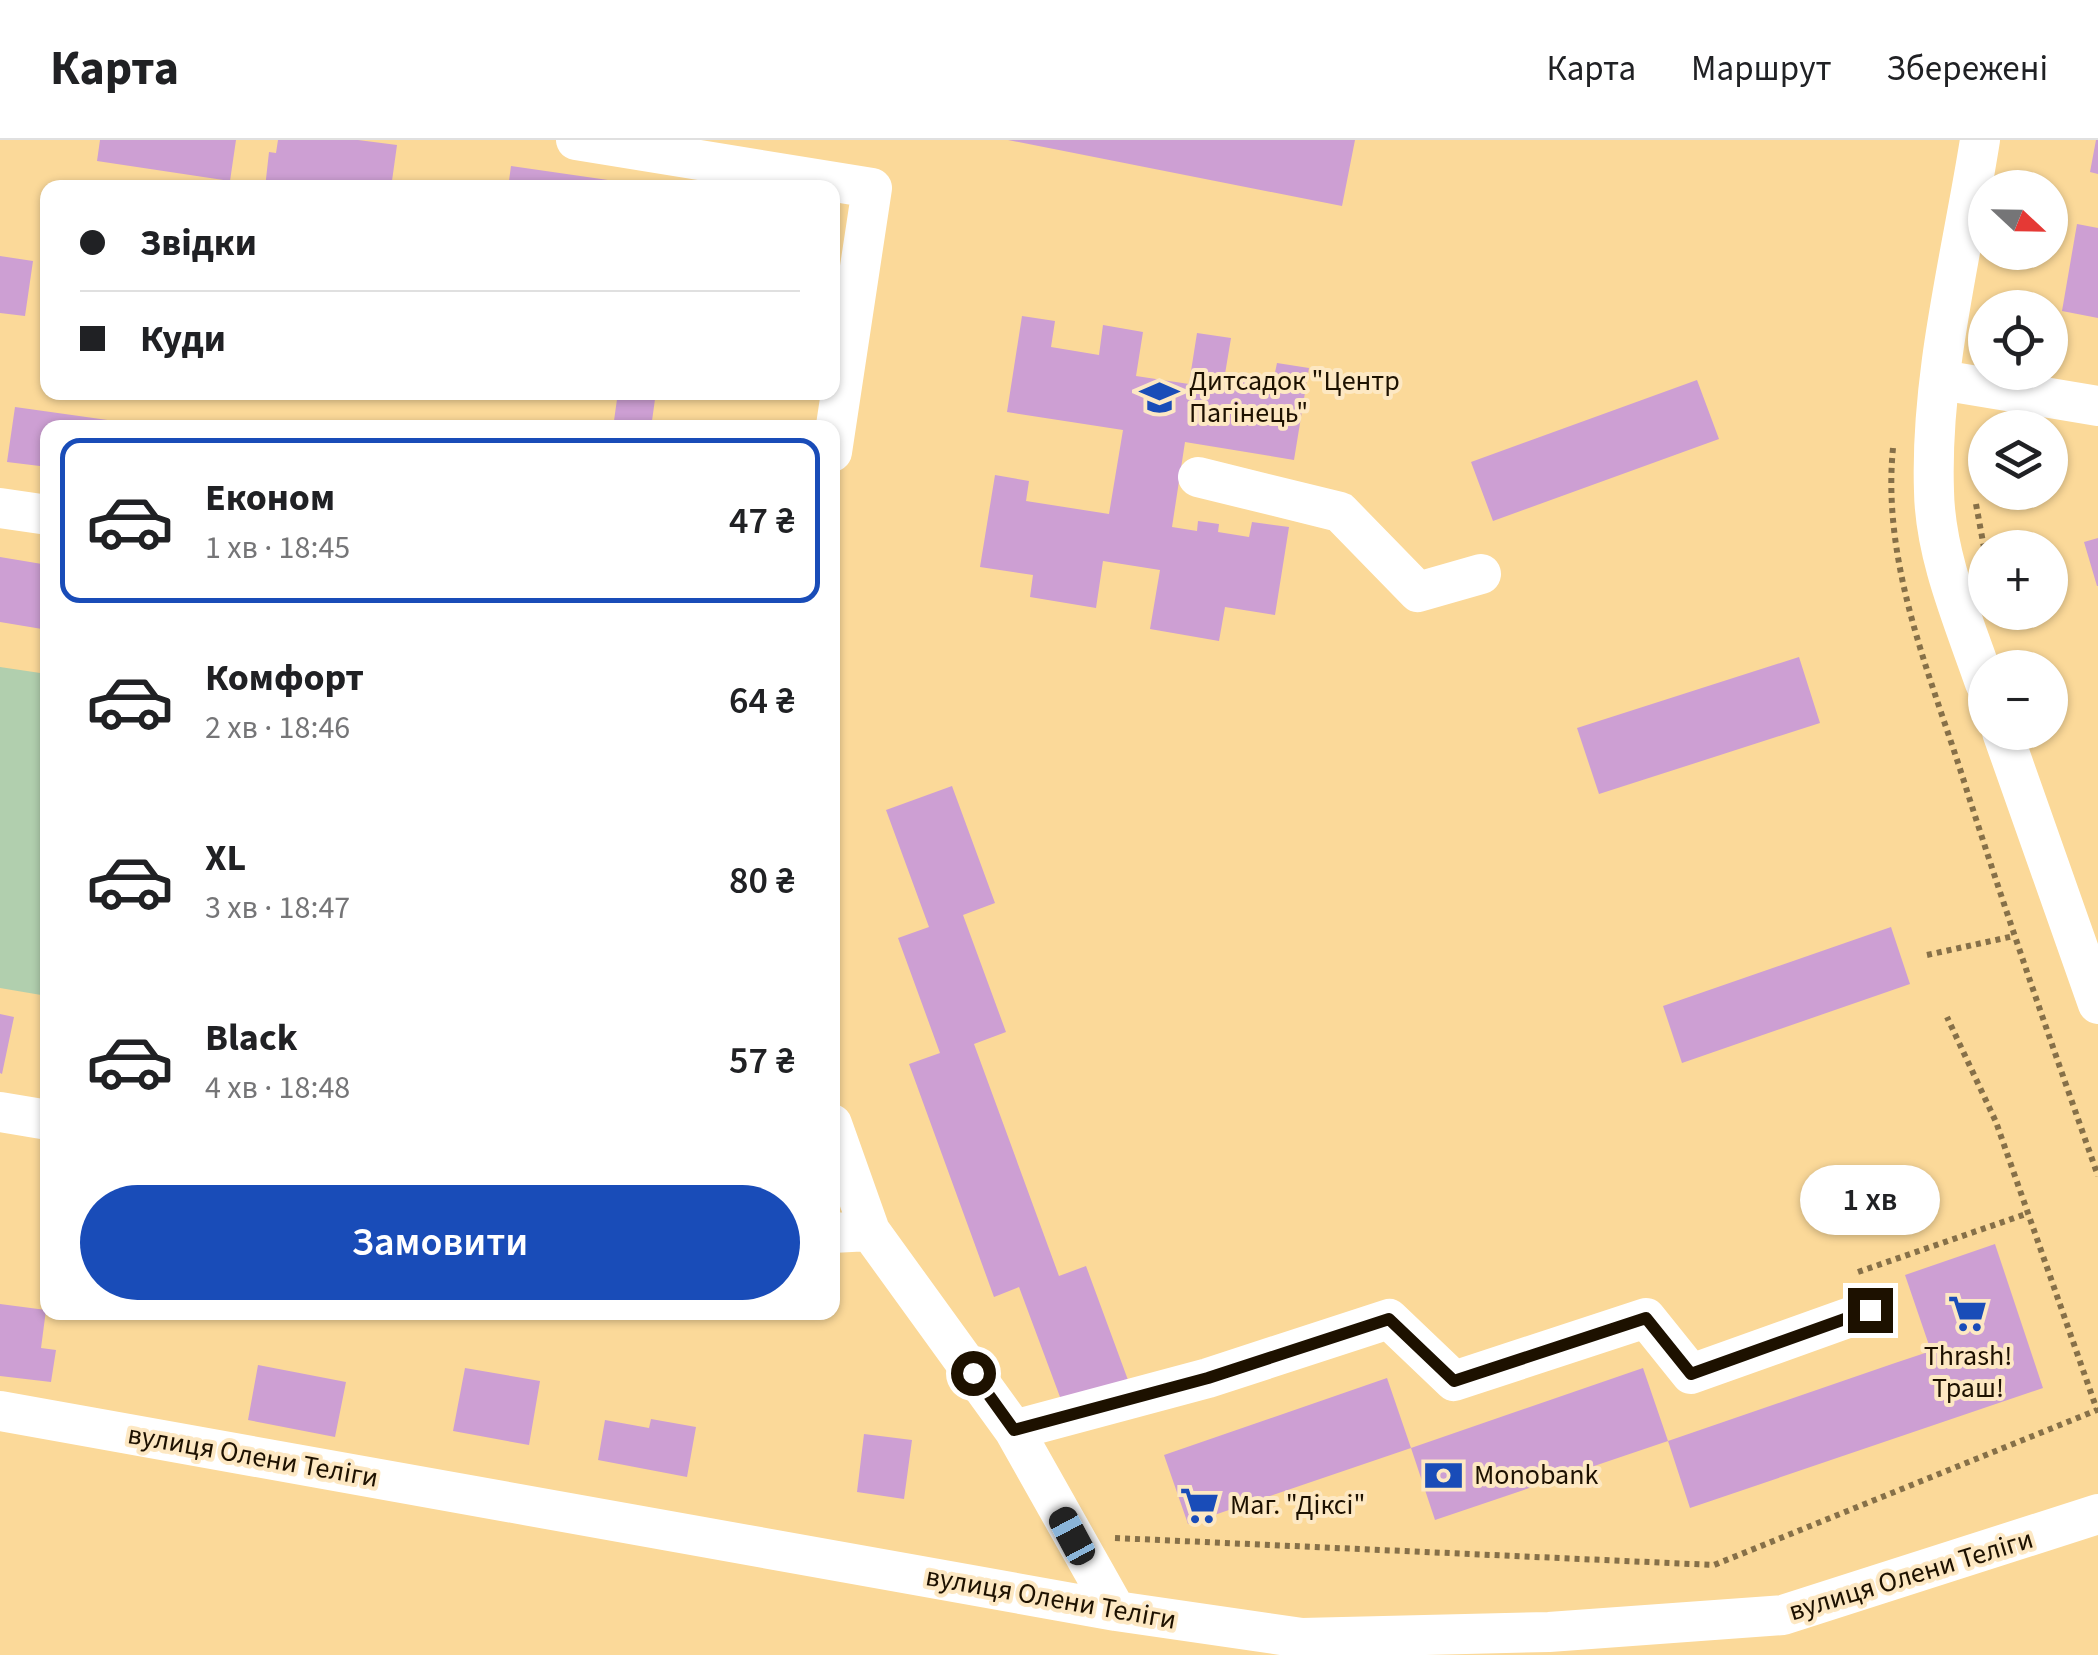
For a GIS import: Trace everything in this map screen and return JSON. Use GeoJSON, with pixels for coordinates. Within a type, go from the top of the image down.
{"type":"FeatureCollection","features":[{"type":"Feature","properties":{"kind":"street"},"geometry":{"type":"LineString","coordinates":[[576,140],[823,180]]}},
{"type":"Feature","properties":{"kind":"street"},"geometry":{"type":"LineString","coordinates":[[1973,650],[1952,590],[1934,492],[1942,380],[1980,140]]}},
{"type":"Feature","properties":{"kind":"street"},"geometry":{"type":"LineString","coordinates":[[840,183],[872,188],[840,399]]}},
{"type":"Feature","properties":{"kind":"street"},"geometry":{"type":"LineString","coordinates":[[1942,380],[2098,406]]}},
{"type":"Feature","properties":{"kind":"street"},"geometry":{"type":"LineString","coordinates":[[1198,477],[1340,512],[1418,592],[1481,574]]}},
{"type":"Feature","properties":{"kind":"street"},"geometry":{"type":"LineString","coordinates":[[0,508],[40,514]]}},
{"type":"Feature","properties":{"kind":"street"},"geometry":{"type":"LineString","coordinates":[[2008,750],[2098,1004]]}},
{"type":"Feature","properties":{"kind":"street"},"geometry":{"type":"LineString","coordinates":[[0,1112],[40,1119]]}},
{"type":"Feature","properties":{"kind":"street"},"geometry":{"type":"LineString","coordinates":[[840,1169],[851,1232],[1014,1430],[1116,1611]]}},
{"type":"Feature","properties":{"kind":"street"},"geometry":{"type":"LineString","coordinates":[[1014,1430],[1208,1378],[1389,1319],[1454,1381],[1646,1318],[1691,1374],[1870,1310]]}},
{"type":"Feature","properties":{"kind":"street","name":"вулиця Олени Теліги"},"geometry":{"type":"LineString","coordinates":[[0,1412],[1116,1611],[1302,1638],[1549,1632],[1783,1615],[2098,1514]]}},
{"type":"Feature","properties":{"kind":"path"},"geometry":{"type":"LineString","coordinates":[[1927,955],[2014,936]]}},
{"type":"Feature","properties":{"kind":"path"},"geometry":{"type":"LineString","coordinates":[[1072,1536],[1714,1565],[2097,1410],[1996,1122],[1947,1018]]}},
{"type":"Feature","properties":{"kind":"path"},"geometry":{"type":"LineString","coordinates":[[1870,1310],[1858,1272],[2026,1214]]}},
{"type":"Feature","properties":{"kind":"green space"},"geometry":{"type":"Polygon","coordinates":[[[0,667],[40,673],[40,995],[0,988],[0,667]]]}},
{"type":"Feature","properties":{"kind":"building"},"geometry":{"type":"Polygon","coordinates":[[[100,140],[236,140],[230,180],[97,161],[100,140]]]}},
{"type":"Feature","properties":{"kind":"building"},"geometry":{"type":"Polygon","coordinates":[[[278,140],[358,140],[397,145],[392,180],[266,180],[269,152],[276,153],[278,140]]]}},
{"type":"Feature","properties":{"kind":"building"},"geometry":{"type":"Polygon","coordinates":[[[1008,140],[1355,140],[1342,206],[1008,140]]]}},
{"type":"Feature","properties":{"kind":"building"},"geometry":{"type":"Polygon","coordinates":[[[2098,140],[2098,174],[2090,172],[2098,140]]]}},
{"type":"Feature","properties":{"kind":"building"},"geometry":{"type":"Polygon","coordinates":[[[511,166],[608,180],[509,180],[511,166]]]}},
{"type":"Feature","properties":{"kind":"building"},"geometry":{"type":"Polygon","coordinates":[[[2077,224],[2098,228],[2098,318],[2068,312],[2066,290],[2077,224]]]}},
{"type":"Feature","properties":{"kind":"building"},"geometry":{"type":"Polygon","coordinates":[[[0,256],[33,261],[25,316],[0,313],[0,256]]]}},
{"type":"Feature","properties":{"kind":"building"},"geometry":{"type":"Polygon","coordinates":[[[1022,316],[1055,321],[1051,347],[1099,355],[1103,325],[1143,332],[1136,376],[1189,384],[1197,333],[1231,338],[1225,374],[1273,382],[1277,363],[1309,368],[1294,460],[1185,442],[1172,527],[1197,531],[1198,521],[1219,524],[1218,532],[1249,537],[1252,522],[1289,527],[1275,615],[1225,607],[1219,641],[1150,629],[1160,570],[1103,561],[1096,608],[1030,597],[1033,575],[980,567],[995,475],[1029,481],[1026,501],[1109,514],[1123,430],[1007,412],[1022,316]]]}},
{"type":"Feature","properties":{"kind":"building"},"geometry":{"type":"Polygon","coordinates":[[[1697,380],[1719,439],[1493,521],[1471,462],[1697,380]]]}},
{"type":"Feature","properties":{"kind":"building"},"geometry":{"type":"Polygon","coordinates":[[[617,400],[655,400],[652,420],[614,420],[617,400]]]}},
{"type":"Feature","properties":{"kind":"building"},"geometry":{"type":"Polygon","coordinates":[[[15,407],[108,420],[40,420],[40,466],[7,462],[15,407]]]}},
{"type":"Feature","properties":{"kind":"building"},"geometry":{"type":"Polygon","coordinates":[[[2098,538],[2098,586],[2097,586],[2084,542],[2098,538]]]}},
{"type":"Feature","properties":{"kind":"building"},"geometry":{"type":"Polygon","coordinates":[[[0,557],[40,564],[40,629],[0,622],[0,557]]]}},
{"type":"Feature","properties":{"kind":"building"},"geometry":{"type":"Polygon","coordinates":[[[1799,657],[1820,723],[1599,794],[1577,728],[1799,657]]]}},
{"type":"Feature","properties":{"kind":"building"},"geometry":{"type":"Polygon","coordinates":[[[952,786],[995,903],[963,915],[1006,1032],[974,1044],[1059,1276],[1086,1266],[1128,1380],[1063,1405],[1019,1287],[994,1297],[909,1064],[940,1053],[898,938],[929,927],[886,810],[952,786]]]}},
{"type":"Feature","properties":{"kind":"building"},"geometry":{"type":"Polygon","coordinates":[[[1891,927],[1910,984],[1682,1063],[1663,1006],[1891,927]]]}},
{"type":"Feature","properties":{"kind":"building"},"geometry":{"type":"Polygon","coordinates":[[[0,1014],[14,1017],[2,1074],[0,1073],[0,1014]]]}},
{"type":"Feature","properties":{"kind":"building"},"geometry":{"type":"Polygon","coordinates":[[[1995,1244],[2043,1388],[1690,1508],[1668,1441],[1931,1351],[1905,1275],[1995,1244]]]}},
{"type":"Feature","properties":{"kind":"building"},"geometry":{"type":"Polygon","coordinates":[[[0,1304],[40,1309],[40,1320],[45,1320],[41,1348],[56,1350],[51,1382],[0,1376],[0,1304]]]}},
{"type":"Feature","properties":{"kind":"building"},"geometry":{"type":"Polygon","coordinates":[[[258,1365],[346,1382],[335,1437],[248,1420],[258,1365]]]}},
{"type":"Feature","properties":{"kind":"building"},"geometry":{"type":"Polygon","coordinates":[[[465,1368],[540,1381],[529,1445],[453,1431],[465,1368]]]}},
{"type":"Feature","properties":{"kind":"building"},"geometry":{"type":"Polygon","coordinates":[[[1643,1368],[1668,1441],[1435,1520],[1411,1448],[1643,1368]]]}},
{"type":"Feature","properties":{"kind":"building"},"geometry":{"type":"Polygon","coordinates":[[[1387,1378],[1411,1448],[1188,1524],[1164,1455],[1387,1378]]]}},
{"type":"Feature","properties":{"kind":"building"},"geometry":{"type":"Polygon","coordinates":[[[651,1419],[696,1427],[687,1477],[598,1460],[605,1420],[649,1428],[651,1419]]]}},
{"type":"Feature","properties":{"kind":"building"},"geometry":{"type":"Polygon","coordinates":[[[864,1434],[912,1440],[904,1499],[857,1492],[864,1434]]]}},
{"type":"Feature","properties":{"kind":"place","name":"Дитсадок \"Центр Пагінець\""},"geometry":{"type":"Point","coordinates":[1159,397]}},
{"type":"Feature","properties":{"kind":"place","name":"Thrash! Траш!"},"geometry":{"type":"Point","coordinates":[1968,1313]}},
{"type":"Feature","properties":{"kind":"place","name":"Monobank"},"geometry":{"type":"Point","coordinates":[1444,1475]}},
{"type":"Feature","properties":{"kind":"place","name":"Маг. \"Діксі\""},"geometry":{"type":"Point","coordinates":[1200,1505]}},
{"type":"Feature","properties":{"kind":"route"},"geometry":{"type":"LineString","coordinates":[[973,1373],[1014,1430],[1208,1378],[1389,1319],[1454,1381],[1646,1318],[1691,1374],[1870,1310]]}}]}
